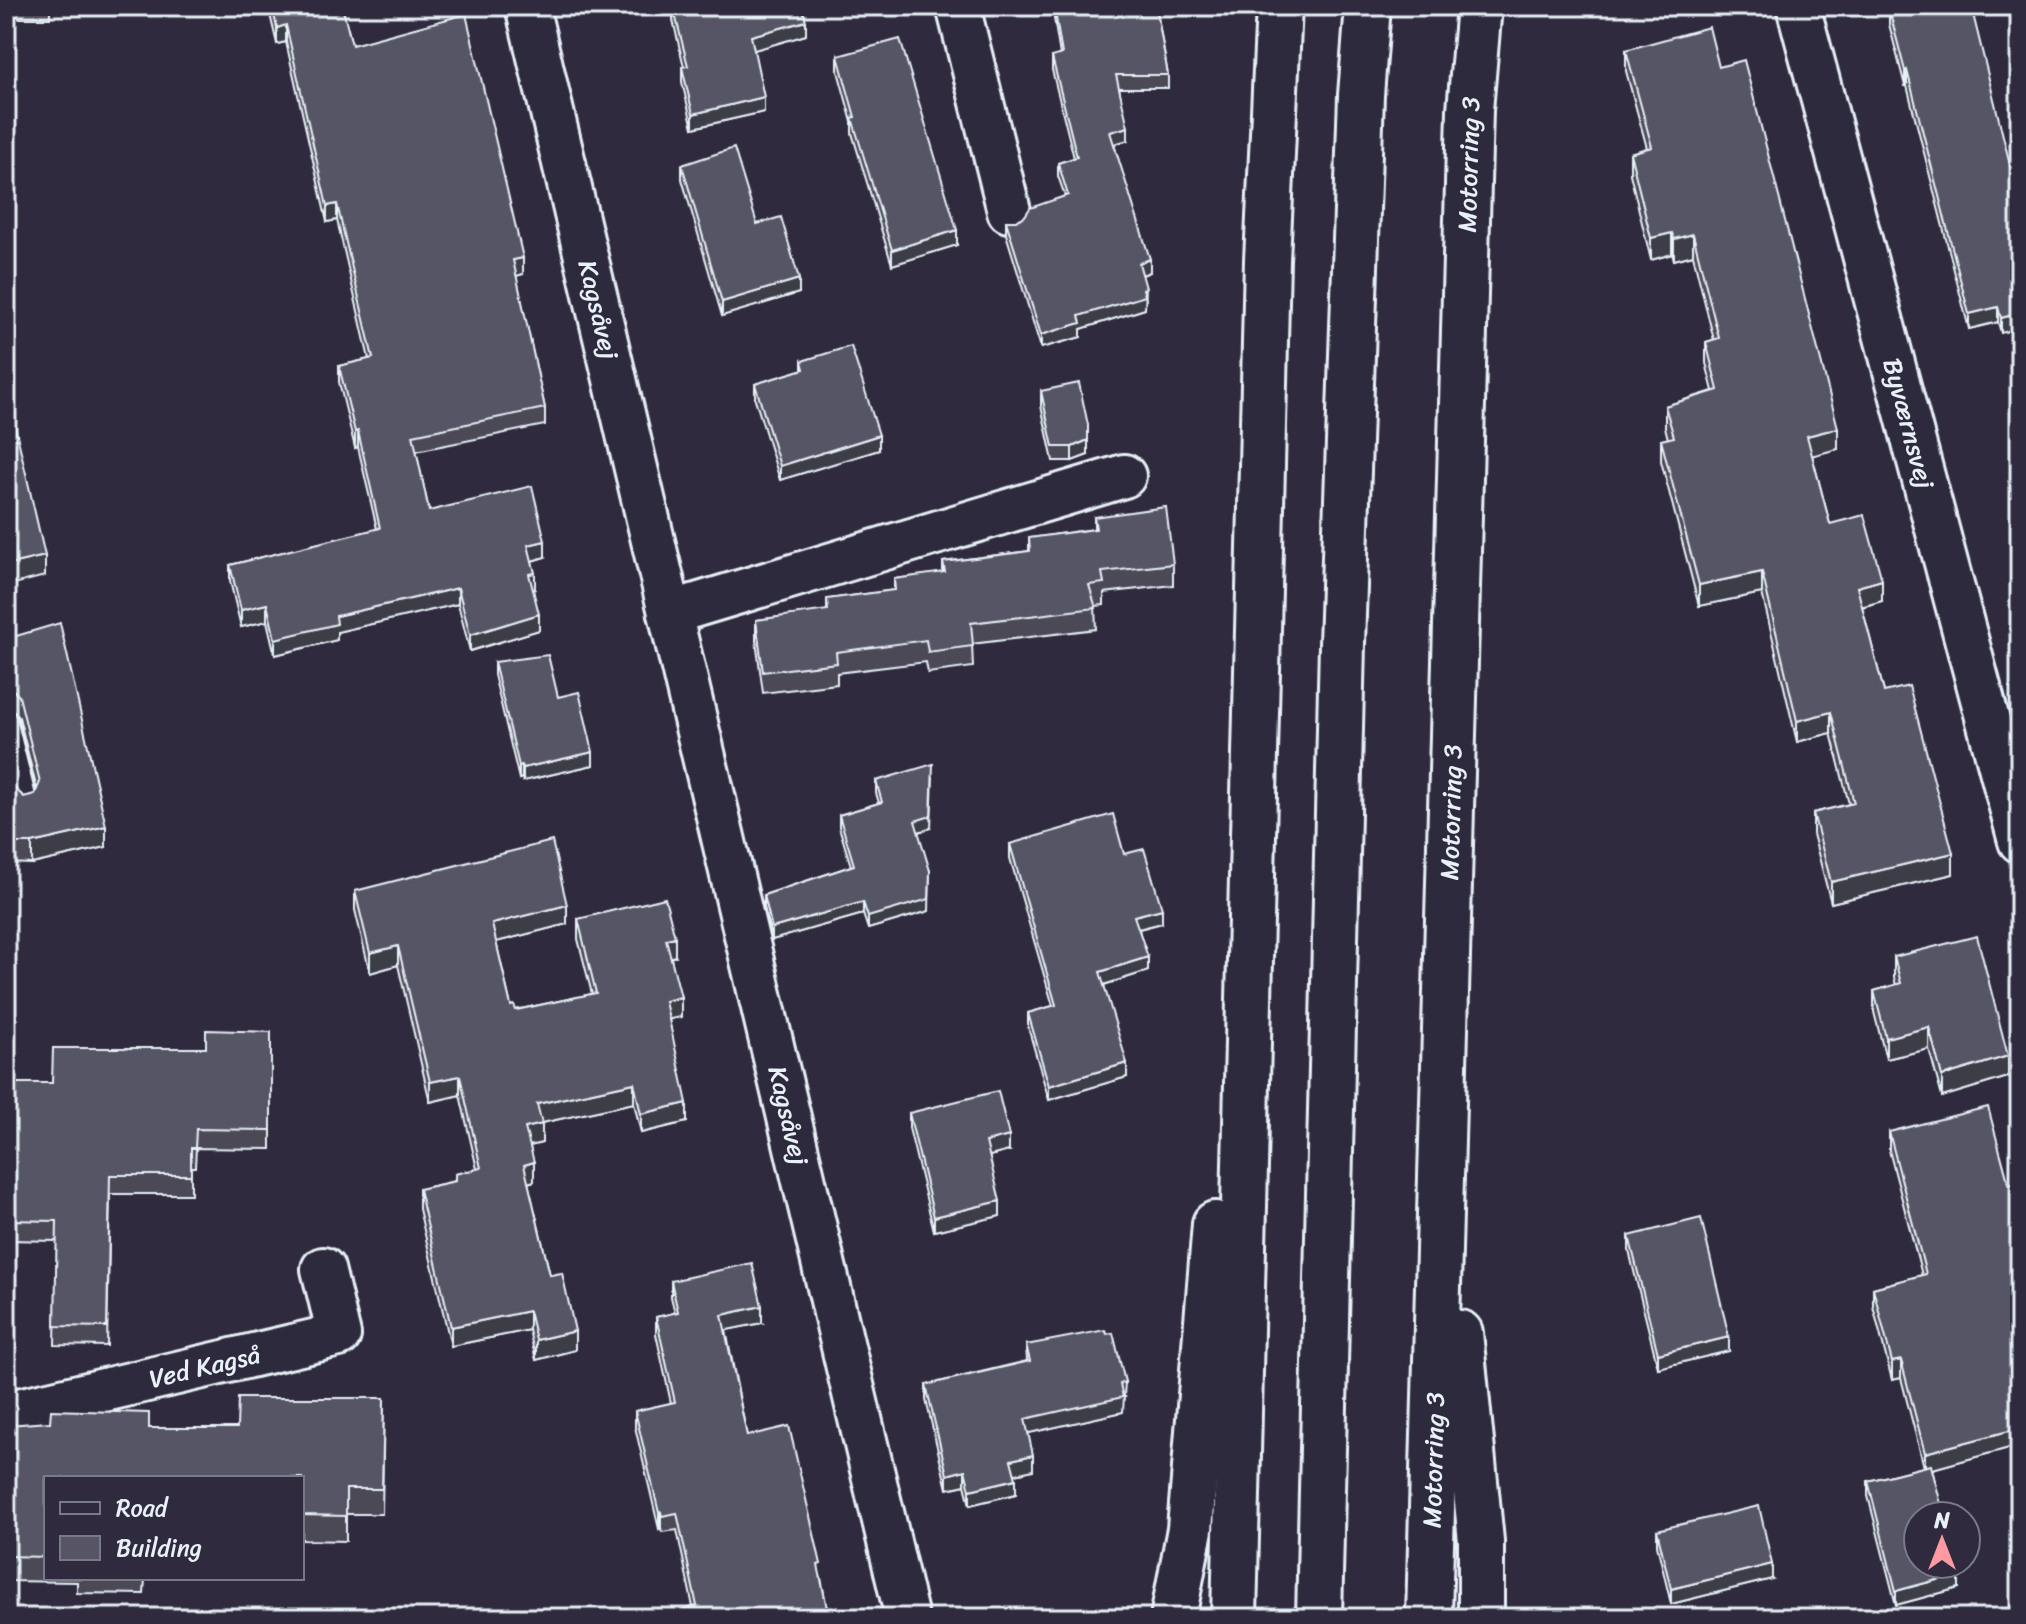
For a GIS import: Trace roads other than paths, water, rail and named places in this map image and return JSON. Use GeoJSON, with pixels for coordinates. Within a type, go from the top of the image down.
{"type":"FeatureCollection","features":[{"type":"Feature","properties":{"kind":"highway"},"geometry":{"type":"LineString","coordinates":[[1234,1618],[1267,260],[1279,6]]}},
{"type":"Feature","properties":{"kind":"highway"},"geometry":{"type":"LineString","coordinates":[[1319,1618],[1342,644],[1361,95],[1368,6]]}},
{"type":"Feature","properties":{"kind":"highway","name":"Motorring 3"},"geometry":{"type":"LineString","coordinates":[[1429,1618],[1470,110],[1479,6]]}},
{"type":"Feature","properties":{"kind":"highway"},"geometry":{"type":"LineString","coordinates":[[1173,1618],[1190,1529],[1216,1214],[1250,903]]}},
{"type":"Feature","properties":{"kind":"highway"},"geometry":{"type":"LineString","coordinates":[[1441,1149],[1481,1541],[1481,1618]]}},
{"type":"Feature","properties":{"kind":"street","name":"Kagsåvej"},"geometry":{"type":"LineString","coordinates":[[527,6],[907,1618]]}},
{"type":"Feature","properties":{"kind":"street"},"geometry":{"type":"LineString","coordinates":[[958,6],[1009,211]]}},
{"type":"Feature","properties":{"kind":"street","name":"Byværnsvej"},"geometry":{"type":"LineString","coordinates":[[1798,6],[2020,841]]}},
{"type":"Feature","properties":{"kind":"street"},"geometry":{"type":"LineString","coordinates":[[670,613],[1124,476]]}},
{"type":"Feature","properties":{"kind":"street","name":"Ved Kagså"},"geometry":{"type":"LineString","coordinates":[[6,1413],[339,1335],[323,1269]]}},
{"type":"Feature","properties":{"kind":"lane"},"geometry":{"type":"LineString","coordinates":[[6,720],[27,805]]}}]}
